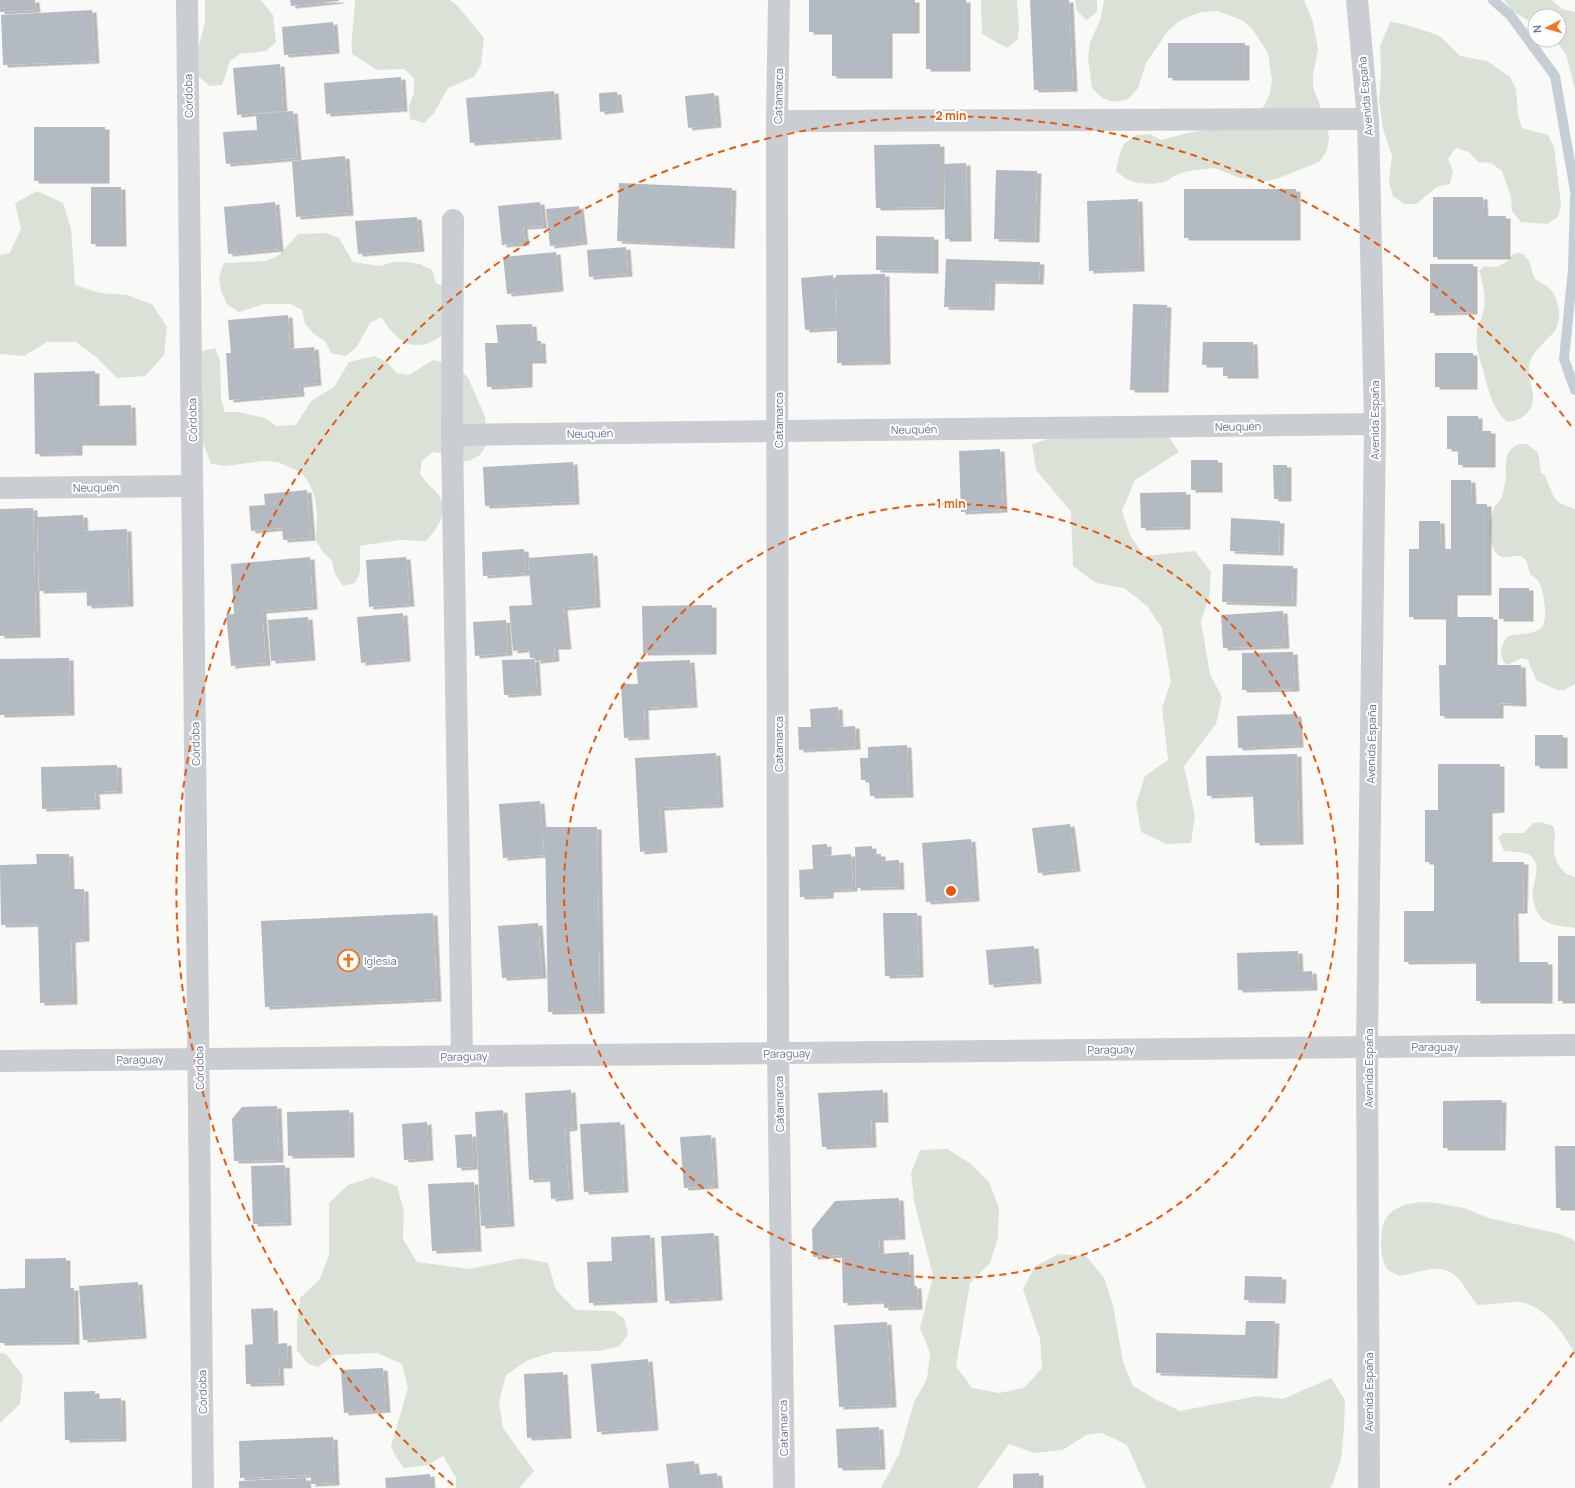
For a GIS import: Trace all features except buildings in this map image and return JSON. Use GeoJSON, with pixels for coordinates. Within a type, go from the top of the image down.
{"type":"FeatureCollection","features":[{"type":"Feature","properties":{"kind":"street","name":"Córdoba"},"geometry":{"type":"LineString","coordinates":[[187,0],[203,1488]]}},
{"type":"Feature","properties":{"kind":"street","name":"Catamarca"},"geometry":{"type":"LineString","coordinates":[[779,0],[778,1053],[784,1488]]}},
{"type":"Feature","properties":{"kind":"street","name":"Avenida España"},"geometry":{"type":"LineString","coordinates":[[1357,0],[1368,119],[1375,424],[1367,1047],[1369,1488]]}},
{"type":"Feature","properties":{"kind":"street"},"geometry":{"type":"LineString","coordinates":[[778,121],[1368,119]]}},
{"type":"Feature","properties":{"kind":"street"},"geometry":{"type":"LineString","coordinates":[[453,220],[452,435],[462,1056]]}},
{"type":"Feature","properties":{"kind":"street","name":"Neuquén"},"geometry":{"type":"LineString","coordinates":[[452,435],[1375,424]]}},
{"type":"Feature","properties":{"kind":"street","name":"Neuquén"},"geometry":{"type":"LineString","coordinates":[[0,488],[192,486]]}},
{"type":"Feature","properties":{"kind":"street","name":"Paraguay"},"geometry":{"type":"LineString","coordinates":[[0,1061],[1575,1045]]}},
{"type":"Feature","properties":{"kind":"shaded area"},"geometry":{"type":"Polygon","coordinates":[[[205,0],[261,0],[273,15],[276,42],[266,51],[240,54],[230,61],[222,85],[210,86],[199,77],[198,49],[205,22],[205,0]]]}},
{"type":"Feature","properties":{"kind":"shaded area"},"geometry":{"type":"Polygon","coordinates":[[[355,0],[449,0],[456,4],[484,38],[481,65],[474,77],[448,88],[434,113],[424,123],[410,119],[409,106],[414,93],[414,78],[404,69],[377,70],[352,54],[355,0]]]}},
{"type":"Feature","properties":{"kind":"shaded area"},"geometry":{"type":"Polygon","coordinates":[[[981,0],[1017,0],[1019,26],[1018,39],[1007,48],[982,34],[981,0]]]}},
{"type":"Feature","properties":{"kind":"shaded area"},"geometry":{"type":"Polygon","coordinates":[[[1075,0],[1097,0],[1097,12],[1086,20],[1077,11],[1075,0]]]}},
{"type":"Feature","properties":{"kind":"shaded area"},"geometry":{"type":"Polygon","coordinates":[[[1104,0],[1304,0],[1313,22],[1318,49],[1313,75],[1313,87],[1327,124],[1329,138],[1327,151],[1319,162],[1279,178],[1267,181],[1240,178],[1215,168],[1188,171],[1176,175],[1165,182],[1152,184],[1138,183],[1126,179],[1116,171],[1119,156],[1124,144],[1136,135],[1150,134],[1161,140],[1188,133],[1242,123],[1254,116],[1264,106],[1270,94],[1272,80],[1268,53],[1253,30],[1242,20],[1217,11],[1202,12],[1178,22],[1168,31],[1146,63],[1138,88],[1128,99],[1115,102],[1102,98],[1092,88],[1088,58],[1090,43],[1101,17],[1104,0]]]}},
{"type":"Feature","properties":{"kind":"shaded area"},"geometry":{"type":"Polygon","coordinates":[[[1504,0],[1552,0],[1561,8],[1527,8],[1527,20],[1513,12],[1504,0]]]}},
{"type":"Feature","properties":{"kind":"shaded area"},"geometry":{"type":"Polygon","coordinates":[[[1567,10],[1575,12],[1575,89],[1566,54],[1561,48],[1567,48],[1567,10]]]}},
{"type":"Feature","properties":{"kind":"shaded area"},"geometry":{"type":"Polygon","coordinates":[[[1390,22],[1404,24],[1435,34],[1441,37],[1460,56],[1487,61],[1510,77],[1516,89],[1518,115],[1522,128],[1548,135],[1554,147],[1561,204],[1558,217],[1547,224],[1521,222],[1512,211],[1511,197],[1502,171],[1491,163],[1478,162],[1469,152],[1456,148],[1448,159],[1453,171],[1450,184],[1437,187],[1416,204],[1404,204],[1393,196],[1389,183],[1392,156],[1383,129],[1379,100],[1381,73],[1380,46],[1390,22]]]}},
{"type":"Feature","properties":{"kind":"shaded area"},"geometry":{"type":"Polygon","coordinates":[[[37,191],[63,203],[71,228],[75,285],[100,293],[127,295],[152,304],[167,327],[164,355],[145,376],[117,378],[97,358],[76,342],[47,342],[24,356],[0,354],[0,255],[10,253],[21,229],[15,203],[37,191]]]}},
{"type":"Feature","properties":{"kind":"shaded area"},"geometry":{"type":"Polygon","coordinates":[[[326,233],[339,238],[353,262],[380,266],[393,262],[407,262],[420,264],[432,270],[436,283],[449,289],[457,324],[430,343],[415,345],[407,343],[396,336],[381,317],[370,323],[356,348],[346,356],[331,353],[325,341],[314,334],[305,324],[302,310],[291,304],[264,304],[239,312],[227,304],[221,291],[219,277],[224,263],[266,261],[279,255],[298,234],[326,233]]]}},
{"type":"Feature","properties":{"kind":"shaded area"},"geometry":{"type":"Polygon","coordinates":[[[1519,253],[1526,257],[1530,263],[1535,279],[1550,289],[1556,297],[1559,308],[1559,319],[1555,330],[1535,352],[1530,362],[1529,376],[1533,403],[1530,410],[1524,416],[1514,421],[1507,422],[1498,411],[1491,398],[1478,351],[1477,329],[1484,310],[1485,299],[1479,271],[1484,266],[1497,267],[1509,260],[1513,254],[1519,253]]]}},
{"type":"Feature","properties":{"kind":"shaded area"},"geometry":{"type":"Polygon","coordinates":[[[215,348],[220,360],[221,399],[225,412],[238,412],[265,418],[276,426],[296,425],[311,401],[334,387],[349,362],[375,356],[387,362],[397,373],[409,375],[433,360],[447,363],[459,368],[468,378],[485,416],[487,444],[480,455],[469,461],[456,462],[446,454],[433,452],[422,461],[420,474],[436,492],[443,505],[443,512],[435,530],[426,541],[399,540],[360,546],[360,572],[355,583],[343,586],[335,574],[332,561],[323,552],[316,541],[317,513],[315,498],[310,485],[302,473],[278,462],[264,461],[225,466],[211,464],[201,438],[200,366],[202,351],[215,348]]]}},
{"type":"Feature","properties":{"kind":"shaded area"},"geometry":{"type":"Polygon","coordinates":[[[1165,431],[1179,452],[1135,480],[1122,511],[1130,535],[1144,556],[1195,551],[1211,572],[1209,598],[1201,621],[1210,674],[1222,697],[1216,724],[1184,766],[1195,816],[1191,843],[1166,844],[1141,832],[1136,804],[1145,776],[1168,760],[1162,708],[1171,682],[1162,628],[1147,606],[1124,588],[1096,583],[1073,566],[1071,512],[1036,470],[1032,444],[1057,436],[1165,431]]]}},
{"type":"Feature","properties":{"kind":"shaded area"},"geometry":{"type":"Polygon","coordinates":[[[1519,444],[1526,444],[1538,452],[1541,473],[1544,474],[1555,499],[1560,503],[1575,509],[1575,684],[1564,690],[1557,690],[1536,680],[1528,660],[1522,658],[1507,665],[1504,663],[1501,653],[1503,643],[1507,637],[1540,629],[1543,626],[1545,615],[1543,594],[1540,584],[1537,579],[1530,574],[1526,560],[1521,556],[1502,557],[1497,554],[1491,542],[1491,518],[1495,506],[1501,499],[1506,477],[1506,463],[1508,455],[1511,449],[1519,444]]]}},
{"type":"Feature","properties":{"kind":"shaded area"},"geometry":{"type":"Polygon","coordinates":[[[1541,822],[1553,826],[1555,834],[1554,853],[1557,862],[1566,873],[1575,877],[1575,928],[1552,924],[1545,921],[1539,915],[1533,897],[1533,888],[1537,868],[1534,860],[1531,856],[1525,853],[1504,851],[1498,838],[1503,833],[1524,833],[1533,823],[1541,822]]]}},
{"type":"Feature","properties":{"kind":"shaded area"},"geometry":{"type":"Polygon","coordinates":[[[947,1149],[970,1163],[989,1182],[999,1208],[998,1237],[990,1263],[970,1283],[956,1366],[972,1388],[999,1393],[1024,1388],[1042,1368],[1040,1339],[1023,1289],[1035,1266],[1059,1254],[1086,1256],[1104,1278],[1113,1305],[1123,1362],[1133,1386],[1157,1400],[1180,1411],[1257,1396],[1283,1399],[1331,1378],[1345,1400],[1341,1459],[1333,1484],[1330,1488],[1146,1488],[1127,1445],[1102,1433],[1086,1435],[1063,1450],[1035,1453],[1009,1444],[977,1488],[881,1488],[899,1454],[914,1402],[927,1379],[930,1353],[920,1328],[933,1276],[914,1201],[911,1173],[920,1150],[947,1149]]]}},
{"type":"Feature","properties":{"kind":"shaded area"},"geometry":{"type":"Polygon","coordinates":[[[373,1177],[397,1186],[404,1211],[403,1239],[417,1262],[470,1269],[522,1258],[548,1263],[556,1290],[576,1310],[613,1311],[624,1318],[628,1334],[620,1346],[599,1351],[554,1352],[528,1360],[506,1375],[499,1402],[503,1428],[534,1471],[519,1488],[456,1488],[456,1478],[443,1456],[428,1465],[404,1468],[396,1457],[391,1446],[408,1388],[402,1364],[377,1353],[335,1355],[318,1367],[308,1364],[297,1350],[297,1325],[300,1298],[320,1279],[329,1255],[329,1203],[348,1185],[373,1177]]]}},
{"type":"Feature","properties":{"kind":"shaded area"},"geometry":{"type":"Polygon","coordinates":[[[1423,1202],[1464,1208],[1489,1218],[1560,1234],[1572,1239],[1575,1242],[1575,1354],[1565,1337],[1551,1320],[1544,1313],[1527,1304],[1513,1302],[1478,1305],[1455,1275],[1440,1269],[1425,1270],[1399,1276],[1388,1270],[1383,1259],[1381,1244],[1384,1222],[1390,1213],[1399,1207],[1423,1202]]]}},
{"type":"Feature","properties":{"kind":"shaded area"},"geometry":{"type":"Polygon","coordinates":[[[0,1353],[6,1354],[23,1376],[20,1404],[0,1423],[0,1353]]]}},
{"type":"Feature","properties":{"kind":"waterway"},"geometry":{"type":"LineString","coordinates":[[1493,0],[1510,15],[1555,76],[1575,191]]}},
{"type":"Feature","properties":{"kind":"waterway"},"geometry":{"type":"LineString","coordinates":[[1575,197],[1573,269],[1564,359],[1575,390]]}},
{"type":"Feature","properties":{"kind":"place","name":"Iglesia"},"geometry":{"type":"Point","coordinates":[349,960]}}]}
